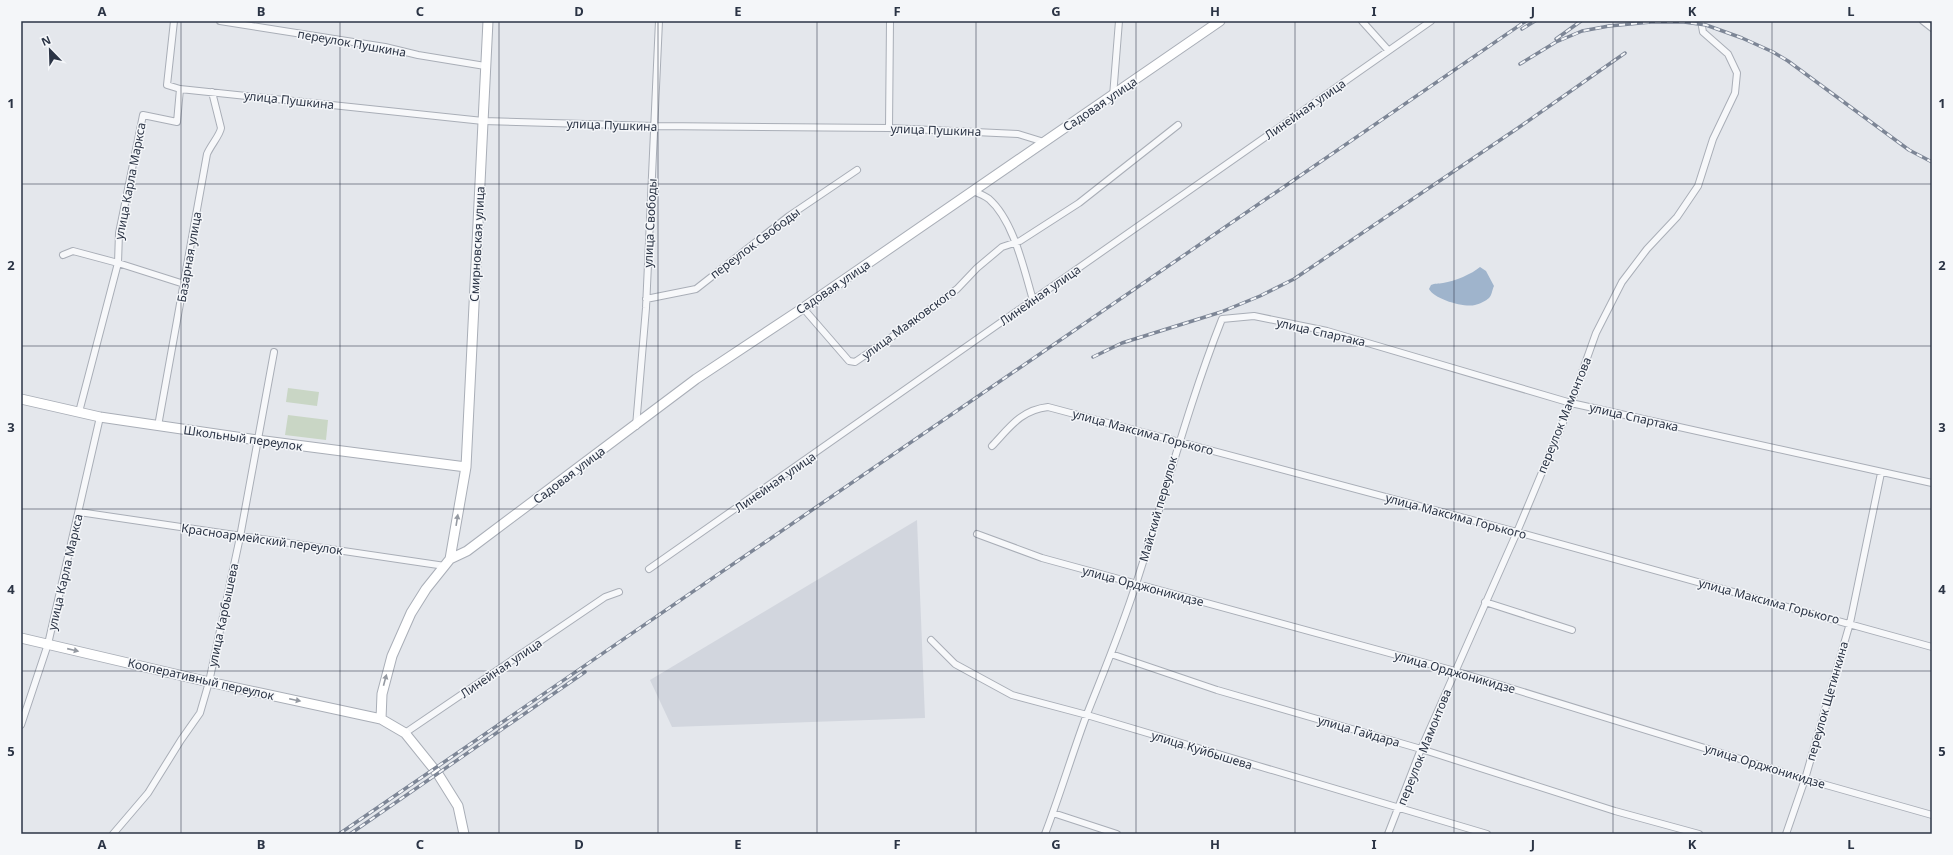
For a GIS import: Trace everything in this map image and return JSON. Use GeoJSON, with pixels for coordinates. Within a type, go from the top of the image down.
{"type":"FeatureCollection","features":[{"type":"Feature","properties":{"kind":"street"},"geometry":{"type":"LineString","coordinates":[[174,21],[167,85],[180,89]]}},
{"type":"Feature","properties":{"kind":"street","name":"переулок Пушкина"},"geometry":{"type":"LineString","coordinates":[[220,21],[385,47],[418,55],[485,66]]}},
{"type":"Feature","properties":{"kind":"street","name":"Смирновская улица"},"geometry":{"type":"LineString","coordinates":[[448,562],[466,467],[488,21]]}},
{"type":"Feature","properties":{"kind":"street","name":"улица Свободы"},"geometry":{"type":"LineString","coordinates":[[636,426],[646,299],[659,21]]}},
{"type":"Feature","properties":{"kind":"street"},"geometry":{"type":"LineString","coordinates":[[889,128],[890,21]]}},
{"type":"Feature","properties":{"kind":"street"},"geometry":{"type":"LineString","coordinates":[[1113,96],[1119,21]]}},
{"type":"Feature","properties":{"kind":"street","name":"Садовая улица"},"geometry":{"type":"LineString","coordinates":[[448,562],[467,551],[636,426],[696,379],[803,308],[1220,21]]}},
{"type":"Feature","properties":{"kind":"street"},"geometry":{"type":"LineString","coordinates":[[1362,21],[1388,50]]}},
{"type":"Feature","properties":{"kind":"street","name":"Линейная улица"},"geometry":{"type":"LineString","coordinates":[[649,569],[1431,21]]}},
{"type":"Feature","properties":{"kind":"street","name":"переулок Мамонтова"},"geometry":{"type":"LineString","coordinates":[[1388,834],[1421,749],[1517,532],[1571,403],[1596,334],[1622,282],[1647,249],[1677,217],[1698,186],[1713,139],[1735,93],[1737,73],[1731,60],[1728,54],[1703,32],[1701,21]]}},
{"type":"Feature","properties":{"kind":"street"},"geometry":{"type":"LineString","coordinates":[[1923,21],[1932,28]]}},
{"type":"Feature","properties":{"kind":"street","name":"улица Пушкина"},"geometry":{"type":"LineString","coordinates":[[180,89],[483,121],[655,126],[889,128],[1018,134],[1044,142]]}},
{"type":"Feature","properties":{"kind":"street","name":"улица Карла Маркса"},"geometry":{"type":"LineString","coordinates":[[79,412],[118,263],[119,233],[143,115],[176,122],[180,89]]}},
{"type":"Feature","properties":{"kind":"street","name":"Базарная улица"},"geometry":{"type":"LineString","coordinates":[[158,426],[207,154],[212,142],[220,133],[221,128],[212,92]]}},
{"type":"Feature","properties":{"kind":"street","name":"улица Маяковского"},"geometry":{"type":"LineString","coordinates":[[803,308],[849,361],[855,362],[902,330],[957,289],[977,268],[1002,247],[1015,243],[1079,203],[1178,125]]}},
{"type":"Feature","properties":{"kind":"street","name":"переулок Свободы"},"geometry":{"type":"LineString","coordinates":[[646,299],[696,289],[789,216],[857,170]]}},
{"type":"Feature","properties":{"kind":"street"},"geometry":{"type":"LineString","coordinates":[[973,190],[988,199],[998,209],[1015,243],[1033,300]]}},
{"type":"Feature","properties":{"kind":"street"},"geometry":{"type":"LineString","coordinates":[[63,255],[73,251],[118,263],[184,284]]}},
{"type":"Feature","properties":{"kind":"street","name":"улица Спартака"},"geometry":{"type":"LineString","coordinates":[[1222,319],[1254,316],[1328,331],[1571,403],[1881,473],[1932,483]]}},
{"type":"Feature","properties":{"kind":"street","name":"Майский переулок"},"geometry":{"type":"LineString","coordinates":[[1045,834],[1087,715],[1136,584],[1178,441],[1206,357],[1222,319]]}},
{"type":"Feature","properties":{"kind":"street","name":"улица Карбышева"},"geometry":{"type":"LineString","coordinates":[[113,834],[148,793],[181,740],[200,713],[209,682],[240,537],[274,352]]}},
{"type":"Feature","properties":{"kind":"street","name":"Школьный переулок"},"geometry":{"type":"LineString","coordinates":[[21,399],[100,417],[158,426],[466,467]]}},
{"type":"Feature","properties":{"kind":"street","name":"улица Максима Горького"},"geometry":{"type":"LineString","coordinates":[[992,446],[1021,416],[1036,408],[1048,407],[1517,532],[1932,647]]}},
{"type":"Feature","properties":{"kind":"street","name":"улица Карла Маркса"},"geometry":{"type":"LineString","coordinates":[[21,725],[48,644],[100,417]]}},
{"type":"Feature","properties":{"kind":"street","name":"переулок Щетинкина"},"geometry":{"type":"LineString","coordinates":[[1786,834],[1805,779],[1850,624],[1881,473]]}},
{"type":"Feature","properties":{"kind":"street","name":"Красноармейский переулок"},"geometry":{"type":"LineString","coordinates":[[79,512],[240,537],[448,562]]}},
{"type":"Feature","properties":{"kind":"street","name":"улица Орджоникидзе"},"geometry":{"type":"LineString","coordinates":[[977,534],[1042,558],[1455,671],[1805,779],[1932,815]]}},
{"type":"Feature","properties":{"kind":"street"},"geometry":{"type":"LineString","coordinates":[[381,719],[382,694],[392,656],[411,613],[426,589],[448,562]]}},
{"type":"Feature","properties":{"kind":"street","name":"Линейная улица"},"geometry":{"type":"LineString","coordinates":[[405,733],[605,597],[619,592]]}},
{"type":"Feature","properties":{"kind":"street"},"geometry":{"type":"LineString","coordinates":[[1485,602],[1572,630]]}},
{"type":"Feature","properties":{"kind":"street","name":"Кооперативный переулок"},"geometry":{"type":"LineString","coordinates":[[21,638],[209,682],[381,719],[405,733]]}},
{"type":"Feature","properties":{"kind":"street","name":"улица Куйбышева"},"geometry":{"type":"LineString","coordinates":[[931,640],[955,664],[1012,695],[1087,715],[1486,834]]}},
{"type":"Feature","properties":{"kind":"street","name":"улица Гайдара"},"geometry":{"type":"LineString","coordinates":[[1111,654],[1217,690],[1421,749],[1615,811],[1698,834]]}},
{"type":"Feature","properties":{"kind":"street"},"geometry":{"type":"LineString","coordinates":[[405,733],[434,769],[458,806],[464,834]]}},
{"type":"Feature","properties":{"kind":"street"},"geometry":{"type":"LineString","coordinates":[[1053,813],[1117,834]]}},
{"type":"Feature","properties":{"kind":"shaded area"},"geometry":{"type":"Polygon","coordinates":[[[917,520],[925,718],[672,727],[650,680],[917,520]]]}},
{"type":"Feature","properties":{"kind":"green space"},"geometry":{"type":"Polygon","coordinates":[[[288,388],[319,392],[317,406],[286,402],[288,388]]]}},
{"type":"Feature","properties":{"kind":"green space"},"geometry":{"type":"Polygon","coordinates":[[[288,415],[328,420],[326,440],[285,435],[288,415]]]}},
{"type":"Feature","properties":{"kind":"water"},"geometry":{"type":"Polygon","coordinates":[[[1480,267],[1486,271],[1494,286],[1490,297],[1480,303],[1470,306],[1457,304],[1437,296],[1429,289],[1431,285],[1458,279],[1468,275],[1480,267]]]}},
{"type":"Feature","properties":{"kind":"railway"},"geometry":{"type":"LineString","coordinates":[[339,834],[1526,21]]}},
{"type":"Feature","properties":{"kind":"railway"},"geometry":{"type":"LineString","coordinates":[[1522,29],[1535,21]]}},
{"type":"Feature","properties":{"kind":"railway"},"geometry":{"type":"LineString","coordinates":[[1556,39],[1581,21]]}},
{"type":"Feature","properties":{"kind":"railway"},"geometry":{"type":"LineString","coordinates":[[1520,64],[1556,42],[1582,31],[1609,26],[1651,22],[1684,22],[1706,25],[1742,38],[1773,52],[1788,61],[1909,150],[1932,162]]}},
{"type":"Feature","properties":{"kind":"railway"},"geometry":{"type":"LineString","coordinates":[[1093,357],[1122,343],[1221,312],[1260,296],[1294,279],[1518,128],[1625,53]]}},
{"type":"Feature","properties":{"kind":"railway"},"geometry":{"type":"LineString","coordinates":[[350,834],[585,672]]}}]}
